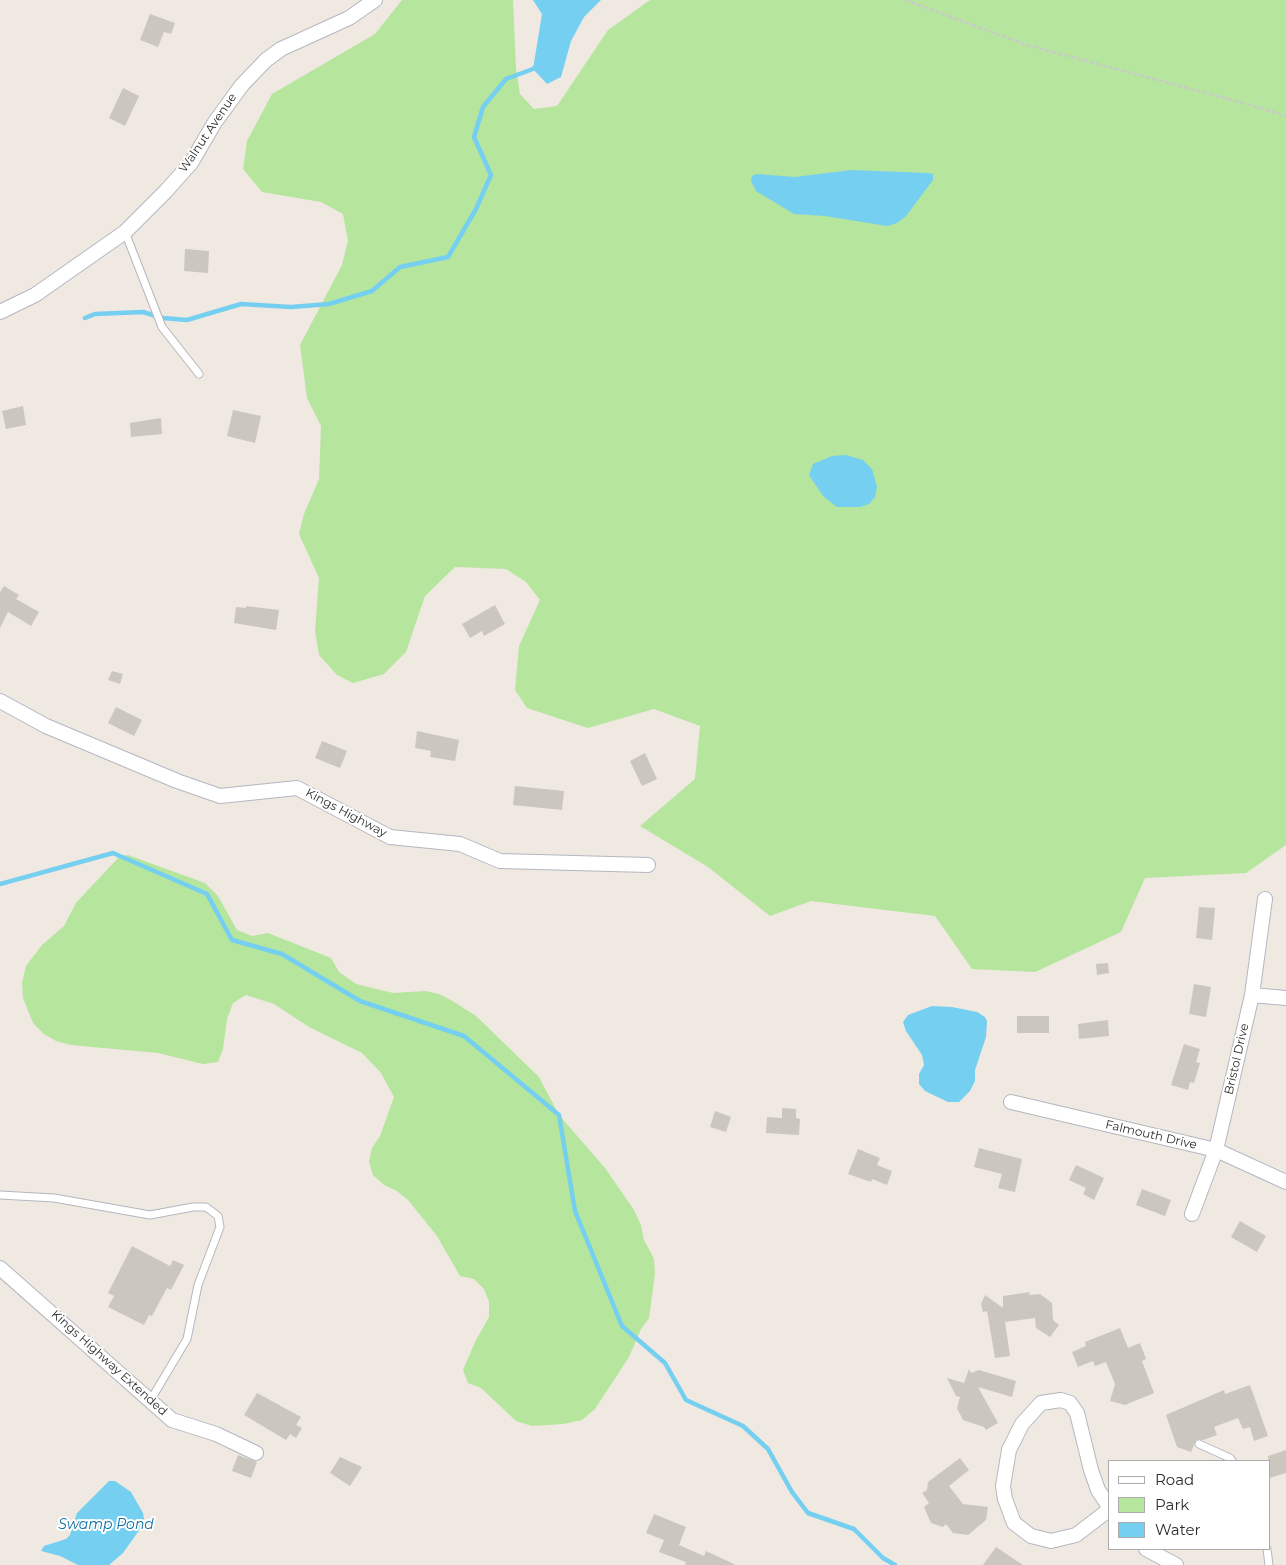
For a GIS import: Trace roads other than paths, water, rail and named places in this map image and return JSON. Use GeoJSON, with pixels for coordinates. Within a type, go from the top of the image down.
{"type":"FeatureCollection","features":[{"type":"Feature","properties":{"kind":"street","name":"Walnut Avenue"},"geometry":{"type":"LineString","coordinates":[[0,312],[35,296],[125,232],[191,163],[215,122],[242,85],[266,60],[281,49],[349,18],[375,0]]}},
{"type":"Feature","properties":{"kind":"street","name":"Kings Highway"},"geometry":{"type":"LineString","coordinates":[[0,701],[46,726],[177,781],[220,796],[298,788],[390,837],[460,844],[500,861],[648,865]]}},
{"type":"Feature","properties":{"kind":"street","name":"Bristol Drive"},"geometry":{"type":"LineString","coordinates":[[1192,1214],[1216,1150],[1252,995],[1265,899]]}},
{"type":"Feature","properties":{"kind":"street"},"geometry":{"type":"LineString","coordinates":[[1252,995],[1286,998]]}},
{"type":"Feature","properties":{"kind":"street","name":"Falmouth Drive"},"geometry":{"type":"LineString","coordinates":[[1011,1102],[1216,1150],[1286,1182]]}},
{"type":"Feature","properties":{"kind":"street","name":"Kings Highway Extended"},"geometry":{"type":"LineString","coordinates":[[0,1268],[172,1420],[216,1434],[256,1453]]}},
{"type":"Feature","properties":{"kind":"street"},"geometry":{"type":"LineString","coordinates":[[1108,1506],[1098,1490],[1090,1470],[1077,1413],[1070,1404],[1061,1400],[1041,1403],[1022,1424],[1009,1450],[1004,1486],[1005,1499],[1014,1523],[1031,1536],[1051,1541],[1076,1535],[1108,1511]]}},
{"type":"Feature","properties":{"kind":"street"},"geometry":{"type":"LineString","coordinates":[[1148,1550],[1176,1565]]}},
{"type":"Feature","properties":{"kind":"lane"},"geometry":{"type":"LineString","coordinates":[[125,232],[162,327],[199,374]]}},
{"type":"Feature","properties":{"kind":"lane"},"geometry":{"type":"LineString","coordinates":[[0,1195],[54,1198],[150,1215],[192,1207],[206,1208],[218,1216],[220,1228],[198,1286],[187,1338],[150,1401]]}},
{"type":"Feature","properties":{"kind":"lane"},"geometry":{"type":"LineString","coordinates":[[1199,1444],[1231,1460]]}},
{"type":"Feature","properties":{"kind":"lane"},"geometry":{"type":"LineString","coordinates":[[1267,1550],[1269,1565]]}},
{"type":"Feature","properties":{"kind":"water"},"geometry":{"type":"Polygon","coordinates":[[[533,0],[601,0],[584,17],[571,41],[561,77],[547,84],[533,69],[542,14],[533,0]]]}},
{"type":"Feature","properties":{"kind":"water"},"geometry":{"type":"Polygon","coordinates":[[[851,170],[928,173],[933,174],[933,180],[906,216],[897,223],[887,226],[825,216],[794,214],[756,191],[751,181],[752,176],[756,174],[795,177],[851,170]]]}},
{"type":"Feature","properties":{"kind":"water"},"geometry":{"type":"Polygon","coordinates":[[[846,455],[863,460],[872,469],[877,487],[875,497],[869,504],[860,507],[837,507],[823,496],[809,475],[813,464],[832,456],[846,455]]]}},
{"type":"Feature","properties":{"kind":"water"},"geometry":{"type":"Polygon","coordinates":[[[932,1006],[952,1007],[977,1012],[985,1017],[987,1021],[986,1037],[975,1070],[975,1081],[970,1091],[959,1102],[948,1102],[925,1091],[919,1084],[919,1074],[924,1065],[922,1055],[906,1031],[903,1022],[908,1015],[932,1006]]]}},
{"type":"Feature","properties":{"kind":"water","name":"Swamp Pond"},"geometry":{"type":"Polygon","coordinates":[[[109,1481],[115,1481],[131,1492],[143,1513],[144,1519],[140,1529],[123,1553],[109,1565],[78,1565],[60,1556],[41,1551],[44,1546],[66,1539],[70,1535],[77,1513],[109,1481]]]}},
{"type":"Feature","properties":{"kind":"waterway"},"geometry":{"type":"LineString","coordinates":[[85,318],[95,314],[143,312],[163,318],[187,320],[241,304],[291,307],[329,304],[372,291],[400,267],[448,257],[476,209],[491,175],[474,137],[483,107],[506,79],[533,69],[537,65]]}},
{"type":"Feature","properties":{"kind":"waterway"},"geometry":{"type":"LineString","coordinates":[[0,884],[113,853],[207,894],[232,940],[282,954],[360,1001],[464,1036],[559,1115],[575,1211],[622,1326],[665,1363],[686,1400],[743,1426],[768,1449],[792,1492],[808,1513],[854,1529],[883,1558],[895,1565]]}}]}
